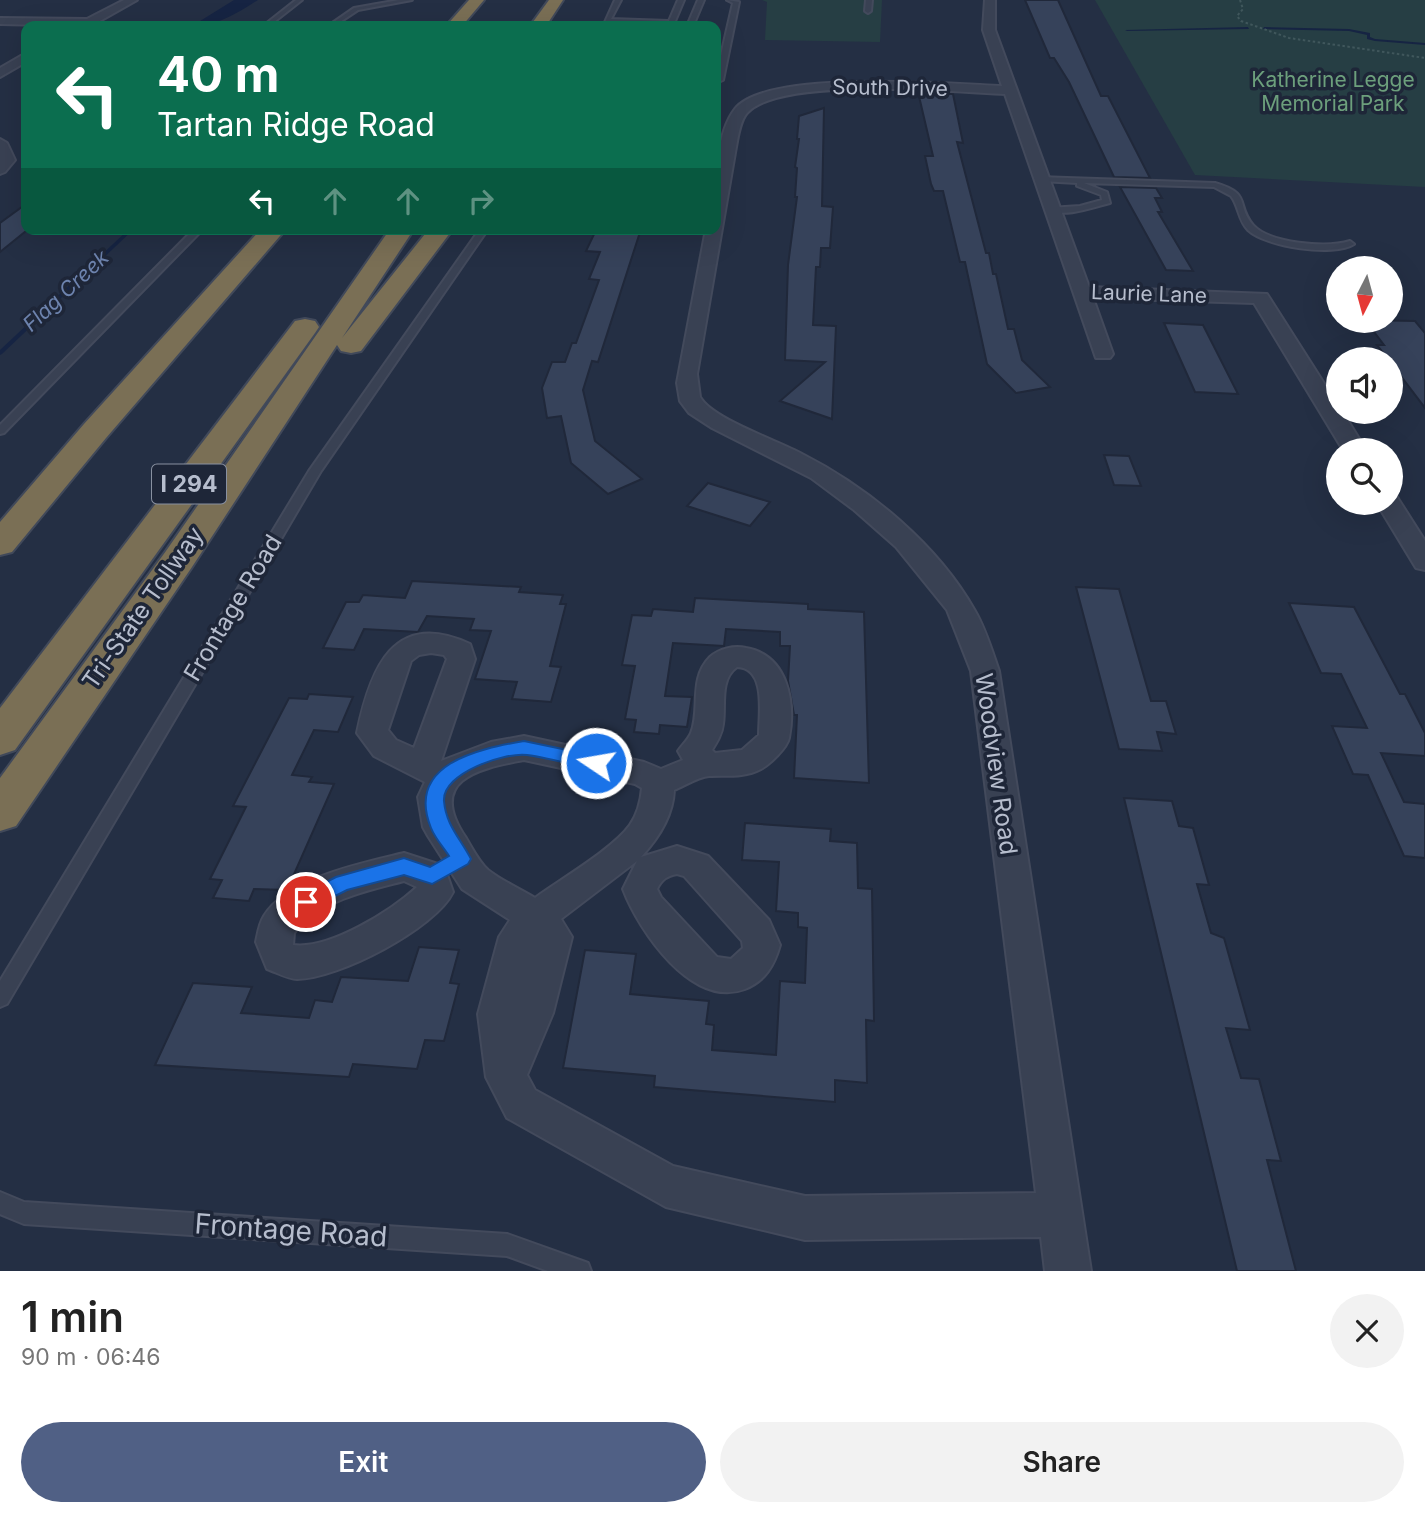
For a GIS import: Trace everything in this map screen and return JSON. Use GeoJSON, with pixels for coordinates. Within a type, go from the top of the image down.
{"type":"FeatureCollection","features":[{"type":"Feature","properties":{"kind":"highway"},"geometry":{"type":"LineString","coordinates":[[458,21],[477,0]]}},
{"type":"Feature","properties":{"kind":"highway"},"geometry":{"type":"LineString","coordinates":[[541,21],[556,0]]}},
{"type":"Feature","properties":{"kind":"highway"},"geometry":{"type":"LineString","coordinates":[[94,431],[244,235]]}},
{"type":"Feature","properties":{"kind":"highway"},"geometry":{"type":"LineString","coordinates":[[0,544],[94,431],[269,235]]}},
{"type":"Feature","properties":{"kind":"highway","name":"Tri-State Tollway"},"geometry":{"type":"LineString","coordinates":[[0,739],[374,235]]}},
{"type":"Feature","properties":{"kind":"highway","name":"Tri-State Tollway"},"geometry":{"type":"LineString","coordinates":[[0,813],[179,559],[398,235]]}},
{"type":"Feature","properties":{"kind":"highway"},"geometry":{"type":"LineString","coordinates":[[179,559],[435,235]]}},
{"type":"Feature","properties":{"kind":"street"},"geometry":{"type":"LineString","coordinates":[[93,21],[132,0]]}},
{"type":"Feature","properties":{"kind":"street","name":"Laurie Lane"},"geometry":{"type":"LineString","coordinates":[[990,0],[989,30],[1081,292],[1260,298],[1348,438]]}},
{"type":"Feature","properties":{"kind":"street"},"geometry":{"type":"LineString","coordinates":[[0,21],[21,22]]}},
{"type":"Feature","properties":{"kind":"street"},"geometry":{"type":"LineString","coordinates":[[0,73],[21,60]]}},
{"type":"Feature","properties":{"kind":"street","name":"South Drive"},"geometry":{"type":"LineString","coordinates":[[770,93],[820,86],[1010,90]]}},
{"type":"Feature","properties":{"kind":"street","name":"Woodview Road"},"geometry":{"type":"LineString","coordinates":[[721,197],[736,121],[745,106],[770,93]]}},
{"type":"Feature","properties":{"kind":"street"},"geometry":{"type":"LineString","coordinates":[[0,143],[7,160],[0,169]]}},
{"type":"Feature","properties":{"kind":"street","name":"Woodview Road"},"geometry":{"type":"LineString","coordinates":[[713,235],[687,373],[687,390],[694,406],[722,425],[814,470],[861,503],[927,565],[957,603],[985,671],[1068,1271]]}},
{"type":"Feature","properties":{"kind":"street"},"geometry":{"type":"LineString","coordinates":[[1081,292],[1103,354]]}},
{"type":"Feature","properties":{"kind":"street"},"geometry":{"type":"LineString","coordinates":[[1396,515],[1425,562]]}},
{"type":"Feature","properties":{"kind":"street"},"geometry":{"type":"LineString","coordinates":[[658,783],[644,774],[524,748],[491,754],[463,765],[433,772],[434,797],[446,867],[474,879],[536,917],[554,937],[534,1013],[506,1077],[520,1104],[666,1186],[805,1218],[1059,1215]]}},
{"type":"Feature","properties":{"kind":"street"},"geometry":{"type":"LineString","coordinates":[[658,783],[706,764]]}},
{"type":"Feature","properties":{"kind":"street"},"geometry":{"type":"LineString","coordinates":[[536,917],[638,860],[644,832],[657,800],[658,783]]}},
{"type":"Feature","properties":{"kind":"lane"},"geometry":{"type":"LineString","coordinates":[[272,21],[299,0]]}},
{"type":"Feature","properties":{"kind":"lane"},"geometry":{"type":"LineString","coordinates":[[337,21],[354,7],[409,0]]}},
{"type":"Feature","properties":{"kind":"lane"},"geometry":{"type":"LineString","coordinates":[[608,21],[618,0]]}},
{"type":"Feature","properties":{"kind":"lane"},"geometry":{"type":"LineString","coordinates":[[671,21],[681,0]]}},
{"type":"Feature","properties":{"kind":"lane"},"geometry":{"type":"LineString","coordinates":[[693,21],[701,0]]}},
{"type":"Feature","properties":{"kind":"lane"},"geometry":{"type":"LineString","coordinates":[[721,52],[736,2],[730,0]]}},
{"type":"Feature","properties":{"kind":"lane"},"geometry":{"type":"LineString","coordinates":[[867,11],[869,0]]}},
{"type":"Feature","properties":{"kind":"lane"},"geometry":{"type":"LineString","coordinates":[[1041,179],[1215,185],[1234,192],[1240,200],[1248,224],[1264,236],[1330,248],[1350,244]]}},
{"type":"Feature","properties":{"kind":"lane"},"geometry":{"type":"LineString","coordinates":[[1053,210],[1091,206],[1107,201],[1104,194],[1070,179]]}},
{"type":"Feature","properties":{"kind":"lane"},"geometry":{"type":"LineString","coordinates":[[0,431],[193,235]]}},
{"type":"Feature","properties":{"kind":"lane","name":"Frontage Road"},"geometry":{"type":"LineString","coordinates":[[0,998],[316,471],[480,235]]}},
{"type":"Feature","properties":{"kind":"lane","name":"Frontage Road"},"geometry":{"type":"LineString","coordinates":[[0,1203],[24,1213],[507,1245],[580,1271]]}},
{"type":"Feature","properties":{"kind":"path"},"geometry":{"type":"LineString","coordinates":[[1240,0],[1243,9],[1237,16],[1241,21],[1276,35],[1425,58]]}},
{"type":"Feature","properties":{"kind":"green space"},"geometry":{"type":"Polygon","coordinates":[[[762,0],[882,0],[880,42],[765,40],[767,2],[762,0]]]}},
{"type":"Feature","properties":{"kind":"green space","name":"Katherine Legge Memorial Park"},"geometry":{"type":"Polygon","coordinates":[[[1095,0],[1425,0],[1425,187],[1195,175],[1095,0]]]}},
{"type":"Feature","properties":{"kind":"water"},"geometry":{"type":"Polygon","coordinates":[[[234,0],[258,0],[219,21],[200,21],[234,0]]]}},
{"type":"Feature","properties":{"kind":"building"},"geometry":{"type":"Polygon","coordinates":[[[1025,0],[1058,0],[1101,96],[1108,96],[1150,178],[1114,177],[1069,82],[1054,58],[1050,58],[1025,0]]]}},
{"type":"Feature","properties":{"kind":"building"},"geometry":{"type":"Polygon","coordinates":[[[918,92],[953,94],[963,143],[957,142],[986,253],[989,253],[993,274],[996,274],[1008,329],[1014,329],[1022,360],[1050,387],[1016,393],[987,364],[965,262],[960,262],[943,191],[934,191],[931,184],[925,156],[933,156],[918,92]]]}},
{"type":"Feature","properties":{"kind":"building"},"geometry":{"type":"Polygon","coordinates":[[[824,108],[822,206],[833,207],[830,248],[821,248],[820,267],[816,267],[813,325],[836,326],[832,419],[780,401],[825,362],[785,360],[788,265],[797,197],[795,167],[799,116],[824,108]]]}},
{"type":"Feature","properties":{"kind":"building"},"geometry":{"type":"Polygon","coordinates":[[[1120,187],[1156,188],[1162,198],[1155,198],[1162,212],[1158,212],[1193,271],[1166,270],[1120,187]]]}},
{"type":"Feature","properties":{"kind":"building"},"geometry":{"type":"Polygon","coordinates":[[[21,208],[21,235],[0,252],[0,223],[21,208]]]}},
{"type":"Feature","properties":{"kind":"building"},"geometry":{"type":"Polygon","coordinates":[[[594,235],[639,235],[598,362],[592,361],[583,390],[595,441],[642,479],[608,494],[571,463],[561,416],[547,418],[542,388],[552,362],[565,362],[572,343],[576,343],[599,280],[589,279],[600,252],[586,251],[594,235]]]}},
{"type":"Feature","properties":{"kind":"building"},"geometry":{"type":"Polygon","coordinates":[[[1404,321],[1415,321],[1425,333],[1425,408],[1403,379],[1403,347],[1377,345],[1384,345],[1375,333],[1403,333],[1404,321]]]}},
{"type":"Feature","properties":{"kind":"building"},"geometry":{"type":"Polygon","coordinates":[[[1164,323],[1203,325],[1238,394],[1195,392],[1164,323]]]}},
{"type":"Feature","properties":{"kind":"building"},"geometry":{"type":"Polygon","coordinates":[[[1104,455],[1129,456],[1141,486],[1114,485],[1104,455]]]}},
{"type":"Feature","properties":{"kind":"building"},"geometry":{"type":"Polygon","coordinates":[[[708,483],[770,502],[750,526],[687,506],[708,483]]]}},
{"type":"Feature","properties":{"kind":"building"},"geometry":{"type":"Polygon","coordinates":[[[412,581],[521,587],[519,592],[563,595],[560,604],[566,604],[550,666],[561,667],[551,702],[512,699],[517,682],[475,679],[491,631],[470,630],[474,619],[427,616],[418,632],[364,629],[354,650],[323,648],[346,602],[359,602],[363,595],[405,598],[412,581]]]}},
{"type":"Feature","properties":{"kind":"building"},"geometry":{"type":"Polygon","coordinates":[[[1076,587],[1119,589],[1151,701],[1166,701],[1176,734],[1157,732],[1162,751],[1119,749],[1076,587]]]}},
{"type":"Feature","properties":{"kind":"building"},"geometry":{"type":"Polygon","coordinates":[[[695,598],[808,604],[808,609],[864,612],[869,783],[794,778],[797,715],[794,715],[788,681],[790,646],[780,646],[780,632],[726,629],[724,646],[673,643],[665,696],[692,697],[687,727],[660,725],[659,734],[634,732],[636,720],[625,719],[635,666],[622,665],[632,615],[651,616],[653,609],[693,612],[695,598]]]}},
{"type":"Feature","properties":{"kind":"building"},"geometry":{"type":"Polygon","coordinates":[[[1289,603],[1354,607],[1400,694],[1405,694],[1425,733],[1425,756],[1381,753],[1404,802],[1425,804],[1425,858],[1404,856],[1368,775],[1353,774],[1332,726],[1367,728],[1341,674],[1321,673],[1289,603]]]}},
{"type":"Feature","properties":{"kind":"building"},"geometry":{"type":"Polygon","coordinates":[[[309,694],[353,697],[338,732],[314,730],[292,775],[312,777],[309,782],[334,784],[287,890],[254,889],[249,901],[213,898],[222,880],[210,879],[246,807],[233,806],[289,698],[307,699],[309,694]]]}},
{"type":"Feature","properties":{"kind":"building"},"geometry":{"type":"Polygon","coordinates":[[[1124,798],[1172,801],[1179,826],[1193,828],[1209,885],[1197,884],[1211,933],[1224,938],[1250,1030],[1226,1028],[1241,1078],[1259,1079],[1281,1161],[1267,1160],[1296,1271],[1237,1271],[1124,798]]]}},
{"type":"Feature","properties":{"kind":"building"},"geometry":{"type":"Polygon","coordinates":[[[745,823],[831,829],[830,841],[857,843],[858,888],[872,889],[874,1021],[866,1020],[867,1083],[835,1080],[835,1102],[654,1087],[655,1076],[563,1068],[585,950],[636,954],[630,994],[709,1001],[706,1024],[714,1025],[712,1050],[776,1055],[780,981],[805,983],[807,928],[798,927],[798,913],[776,911],[779,862],[742,860],[745,823]]]}},
{"type":"Feature","properties":{"kind":"building"},"geometry":{"type":"Polygon","coordinates":[[[419,947],[459,950],[450,983],[459,984],[444,1041],[425,1040],[417,1069],[353,1064],[349,1077],[155,1065],[193,983],[252,987],[241,1013],[309,1018],[315,1000],[332,1002],[341,977],[408,981],[419,947]]]}},
{"type":"Feature","properties":{"kind":"waterway"},"geometry":{"type":"LineString","coordinates":[[1127,30],[1248,28]]}},
{"type":"Feature","properties":{"kind":"waterway"},"geometry":{"type":"LineString","coordinates":[[1264,28],[1349,30],[1369,34],[1368,38],[1375,40],[1425,44]]}},
{"type":"Feature","properties":{"kind":"waterway","name":"Flag Creek"},"geometry":{"type":"LineString","coordinates":[[0,353],[126,235]]}},
{"type":"Feature","properties":{"kind":"route"},"geometry":{"type":"LineString","coordinates":[[306,902],[343,883],[404,867],[432,876],[461,859],[440,827],[434,797],[444,777],[463,765],[491,754],[524,748],[596,763]]}}]}
